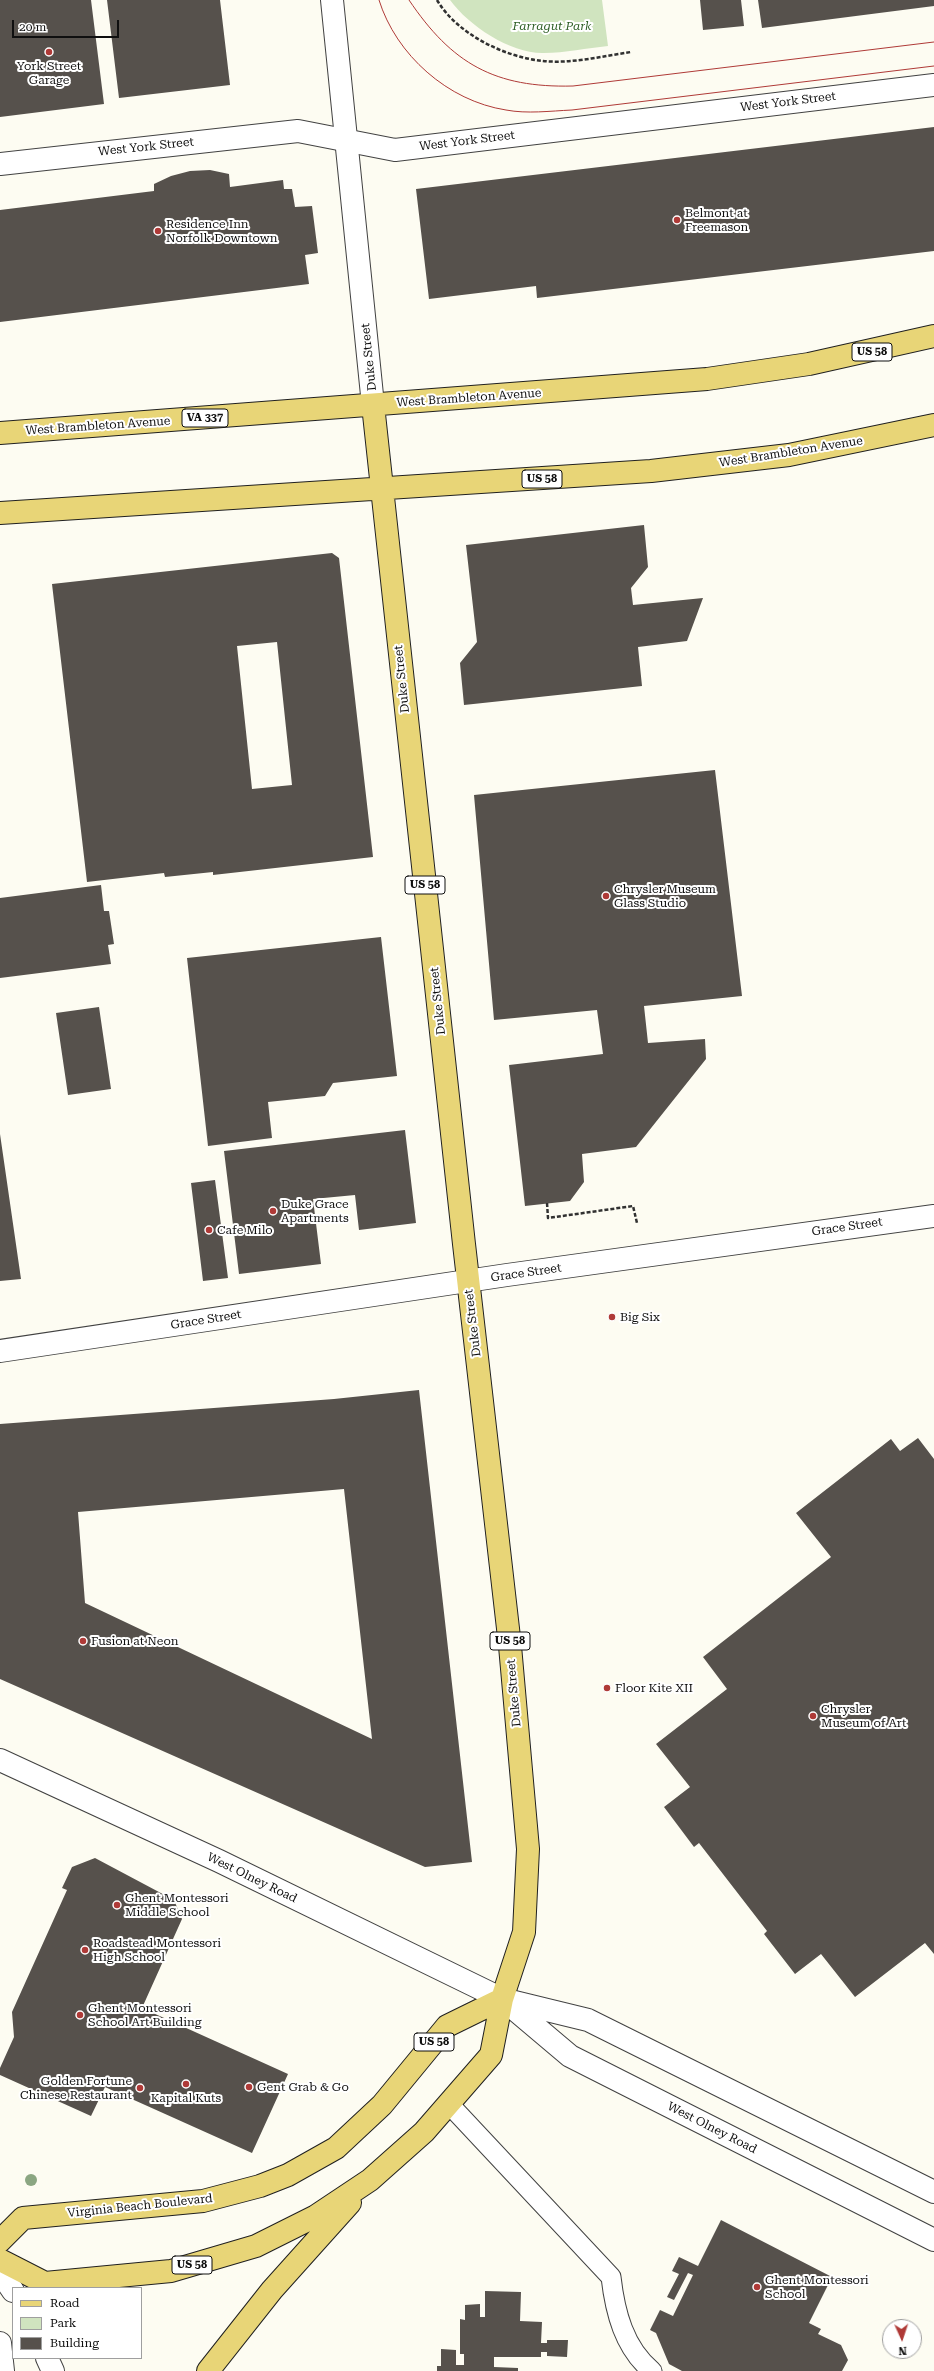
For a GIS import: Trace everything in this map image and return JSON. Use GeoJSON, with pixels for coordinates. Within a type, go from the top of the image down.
{"type":"FeatureCollection","features":[{"type":"Feature","properties":{"kind":"main road","name":"West Brambleton Avenue"},"geometry":{"type":"LineString","coordinates":[[0,434],[660,384],[759,373],[864,353],[934,336]]}},
{"type":"Feature","properties":{"kind":"main road","name":"Duke Street"},"geometry":{"type":"LineString","coordinates":[[373,405],[468,1282],[510,1646],[528,1849],[524,1932],[502,1999]]}},
{"type":"Feature","properties":{"kind":"main road","name":"West Brambleton Avenue"},"geometry":{"type":"LineString","coordinates":[[0,513],[650,471],[741,462],[834,447],[934,425]]}},
{"type":"Feature","properties":{"kind":"main road","name":"US 58"},"geometry":{"type":"LineString","coordinates":[[0,2260],[46,2283],[171,2271],[256,2246],[316,2216],[370,2180],[424,2132],[491,2055],[502,1999]]}},
{"type":"Feature","properties":{"kind":"main road","name":"Virginia Beach Boulevard"},"geometry":{"type":"LineString","coordinates":[[0,2241],[23,2218],[203,2201],[260,2186],[288,2175],[336,2148],[376,2111],[447,2026],[502,1999]]}},
{"type":"Feature","properties":{"kind":"main road"},"geometry":{"type":"LineString","coordinates":[[208,2371],[272,2290],[370,2180]]}},
{"type":"Feature","properties":{"kind":"street","name":"Duke Street"},"geometry":{"type":"LineString","coordinates":[[332,0],[373,405]]}},
{"type":"Feature","properties":{"kind":"street","name":"West York Street"},"geometry":{"type":"LineString","coordinates":[[0,164],[298,131],[346,139],[395,150],[934,85]]}},
{"type":"Feature","properties":{"kind":"street","name":"Grace Street"},"geometry":{"type":"LineString","coordinates":[[0,1351],[790,1234],[934,1216]]}},
{"type":"Feature","properties":{"kind":"street","name":"West Olney Road"},"geometry":{"type":"LineString","coordinates":[[0,1760],[248,1875],[502,1999],[588,2020],[934,2192]]}},
{"type":"Feature","properties":{"kind":"street","name":"West Olney Road"},"geometry":{"type":"LineString","coordinates":[[502,1999],[570,2056],[934,2240]]}},
{"type":"Feature","properties":{"kind":"street"},"geometry":{"type":"LineString","coordinates":[[0,2272],[12,2290]]}},
{"type":"Feature","properties":{"kind":"street"},"geometry":{"type":"LineString","coordinates":[[0,2343],[3,2371]]}},
{"type":"Feature","properties":{"kind":"street"},"geometry":{"type":"LineString","coordinates":[[47,2359],[53,2371]]}},
{"type":"Feature","properties":{"kind":"lane"},"geometry":{"type":"LineString","coordinates":[[448,2104],[611,2277],[614,2308],[623,2332],[644,2365],[652,2371]]}},
{"type":"Feature","properties":{"kind":"path"},"geometry":{"type":"LineString","coordinates":[[437,0],[460,27],[502,51],[524,57],[543,61],[568,60],[631,52]]}},
{"type":"Feature","properties":{"kind":"path"},"geometry":{"type":"LineString","coordinates":[[547,1203],[548,1218],[633,1206],[637,1223]]}},
{"type":"Feature","properties":{"kind":"green space","name":"Farragut Park"},"geometry":{"type":"Polygon","coordinates":[[[450,0],[602,0],[608,46],[552,53],[531,52],[518,49],[492,37],[479,28],[458,10],[450,0]]]}},
{"type":"Feature","properties":{"kind":"building","name":"York Street Garage"},"geometry":{"type":"Polygon","coordinates":[[[0,0],[91,0],[104,104],[0,117],[0,0]]]}},
{"type":"Feature","properties":{"kind":"building"},"geometry":{"type":"Polygon","coordinates":[[[107,0],[220,0],[230,85],[119,98],[107,0]]]}},
{"type":"Feature","properties":{"kind":"building"},"geometry":{"type":"Polygon","coordinates":[[[700,0],[741,0],[744,26],[703,30],[700,0]]]}},
{"type":"Feature","properties":{"kind":"building"},"geometry":{"type":"Polygon","coordinates":[[[758,0],[934,0],[934,6],[762,28],[758,0]]]}},
{"type":"Feature","properties":{"kind":"building","name":"Belmont at Freemason"},"geometry":{"type":"Polygon","coordinates":[[[934,127],[934,251],[537,298],[536,286],[429,299],[416,189],[934,127]]]}},
{"type":"Feature","properties":{"kind":"building","name":"Residence Inn Norfolk Downtown"},"geometry":{"type":"Polygon","coordinates":[[[210,170],[229,174],[230,187],[283,180],[284,189],[292,189],[295,207],[312,206],[318,253],[305,255],[309,284],[0,322],[0,210],[154,191],[154,184],[171,176],[190,171],[210,170]]]}},
{"type":"Feature","properties":{"kind":"building"},"geometry":{"type":"Polygon","coordinates":[[[644,525],[648,567],[631,588],[633,605],[703,598],[687,641],[638,647],[642,686],[464,705],[460,663],[477,642],[466,545],[644,525]]]}},
{"type":"Feature","properties":{"kind":"building"},"geometry":{"type":"Polygon","coordinates":[[[332,553],[339,558],[373,857],[213,875],[213,872],[165,877],[164,873],[87,882],[52,584],[332,553]],[[277,642],[237,646],[252,789],[292,785],[277,642]]]}},
{"type":"Feature","properties":{"kind":"building","name":"Chrysler Museum Glass Studio"},"geometry":{"type":"Polygon","coordinates":[[[715,770],[742,996],[644,1006],[648,1043],[705,1039],[706,1059],[636,1147],[582,1154],[584,1182],[570,1201],[525,1206],[509,1065],[603,1054],[597,1010],[494,1020],[474,795],[715,770]]]}},
{"type":"Feature","properties":{"kind":"building"},"geometry":{"type":"Polygon","coordinates":[[[101,885],[104,911],[109,911],[114,944],[108,945],[111,964],[0,978],[0,898],[101,885]]]}},
{"type":"Feature","properties":{"kind":"building"},"geometry":{"type":"Polygon","coordinates":[[[381,937],[397,1076],[333,1083],[325,1096],[268,1102],[272,1138],[208,1146],[187,958],[381,937]]]}},
{"type":"Feature","properties":{"kind":"building"},"geometry":{"type":"Polygon","coordinates":[[[99,1007],[111,1089],[68,1095],[56,1013],[99,1007]]]}},
{"type":"Feature","properties":{"kind":"building","name":"Duke Grace Apartments"},"geometry":{"type":"Polygon","coordinates":[[[405,1130],[416,1223],[359,1230],[355,1195],[313,1199],[321,1264],[239,1274],[224,1151],[405,1130]]]}},
{"type":"Feature","properties":{"kind":"building"},"geometry":{"type":"Polygon","coordinates":[[[0,1134],[21,1279],[0,1281],[0,1134]]]}},
{"type":"Feature","properties":{"kind":"building","name":"Cafe Milo"},"geometry":{"type":"Polygon","coordinates":[[[215,1180],[228,1278],[203,1281],[191,1183],[215,1180]]]}},
{"type":"Feature","properties":{"kind":"building","name":"Fusion at Neon"},"geometry":{"type":"Polygon","coordinates":[[[419,1390],[472,1862],[425,1867],[0,1679],[0,1424],[334,1399],[419,1390]],[[344,1489],[78,1512],[85,1603],[372,1739],[344,1489]]]}},
{"type":"Feature","properties":{"kind":"building","name":"Chrysler Museum of Art"},"geometry":{"type":"Polygon","coordinates":[[[918,1438],[934,1459],[934,1954],[925,1943],[855,1997],[821,1954],[795,1974],[764,1934],[767,1931],[699,1843],[694,1847],[664,1807],[690,1787],[656,1744],[727,1689],[703,1657],[831,1557],[796,1513],[891,1439],[900,1451],[918,1438]]]}},
{"type":"Feature","properties":{"kind":"building"},"geometry":{"type":"Polygon","coordinates":[[[95,1858],[174,1900],[182,1919],[142,2008],[288,2074],[252,2153],[105,2087],[91,2116],[0,2075],[0,2068],[14,2037],[12,2012],[67,1890],[62,1888],[72,1867],[95,1858]]]}},
{"type":"Feature","properties":{"kind":"building","name":"Ghent Montessori School"},"geometry":{"type":"Polygon","coordinates":[[[721,2220],[832,2277],[809,2323],[821,2329],[818,2334],[841,2345],[848,2360],[842,2371],[682,2371],[669,2364],[656,2333],[650,2330],[660,2310],[673,2316],[693,2275],[688,2273],[674,2300],[667,2297],[679,2274],[672,2271],[679,2257],[698,2266],[721,2220]]]}},
{"type":"Feature","properties":{"kind":"building"},"geometry":{"type":"Polygon","coordinates":[[[485,2291],[521,2292],[520,2321],[542,2322],[541,2343],[547,2343],[547,2340],[568,2340],[567,2357],[547,2356],[547,2352],[541,2352],[541,2357],[494,2357],[494,2367],[518,2368],[518,2371],[437,2371],[437,2366],[441,2366],[441,2349],[456,2350],[456,2365],[464,2365],[464,2354],[460,2354],[460,2319],[465,2320],[465,2305],[480,2304],[480,2317],[485,2317],[485,2291]]]}},
{"type":"Feature","properties":{"kind":"tram line"},"geometry":{"type":"LineString","coordinates":[[379,0],[387,20],[398,39],[411,57],[427,72],[445,86],[464,97],[485,105],[522,112],[572,110],[934,66]]}},
{"type":"Feature","properties":{"kind":"tram line"},"geometry":{"type":"LineString","coordinates":[[409,0],[425,22],[442,41],[459,56],[478,68],[498,77],[545,86],[573,86],[934,42]]}},
{"type":"Feature","properties":{"kind":"place","name":"York Street Garage"},"geometry":{"type":"Point","coordinates":[49,52]}},
{"type":"Feature","properties":{"kind":"place","name":"Belmont at Freemason"},"geometry":{"type":"Point","coordinates":[677,220]}},
{"type":"Feature","properties":{"kind":"place","name":"Residence Inn Norfolk Downtown"},"geometry":{"type":"Point","coordinates":[158,231]}},
{"type":"Feature","properties":{"kind":"place","name":"Chrysler Museum Glass Studio"},"geometry":{"type":"Point","coordinates":[606,896]}},
{"type":"Feature","properties":{"kind":"place","name":"Duke Grace Apartments"},"geometry":{"type":"Point","coordinates":[273,1211]}},
{"type":"Feature","properties":{"kind":"place","name":"Cafe Milo"},"geometry":{"type":"Point","coordinates":[209,1230]}},
{"type":"Feature","properties":{"kind":"place","name":"Big Six"},"geometry":{"type":"Point","coordinates":[612,1317]}},
{"type":"Feature","properties":{"kind":"place","name":"Fusion at Neon"},"geometry":{"type":"Point","coordinates":[83,1641]}},
{"type":"Feature","properties":{"kind":"place","name":"Floor Kite XII"},"geometry":{"type":"Point","coordinates":[607,1688]}},
{"type":"Feature","properties":{"kind":"place","name":"Chrysler Museum of Art"},"geometry":{"type":"Point","coordinates":[813,1716]}},
{"type":"Feature","properties":{"kind":"place","name":"Ghent Montessori Middle School"},"geometry":{"type":"Point","coordinates":[117,1905]}},
{"type":"Feature","properties":{"kind":"place","name":"Roadstead Montessori High School"},"geometry":{"type":"Point","coordinates":[85,1950]}},
{"type":"Feature","properties":{"kind":"place","name":"Ghent Montessori School Art Building"},"geometry":{"type":"Point","coordinates":[80,2015]}},
{"type":"Feature","properties":{"kind":"place","name":"Kapital Kuts"},"geometry":{"type":"Point","coordinates":[186,2084]}},
{"type":"Feature","properties":{"kind":"place","name":"Gent Grab & Go"},"geometry":{"type":"Point","coordinates":[249,2087]}},
{"type":"Feature","properties":{"kind":"place","name":"Golden Fortune Chinese Restaurant"},"geometry":{"type":"Point","coordinates":[140,2088]}},
{"type":"Feature","properties":{"kind":"place","name":"Ghent Montessori School"},"geometry":{"type":"Point","coordinates":[757,2287]}}]}
